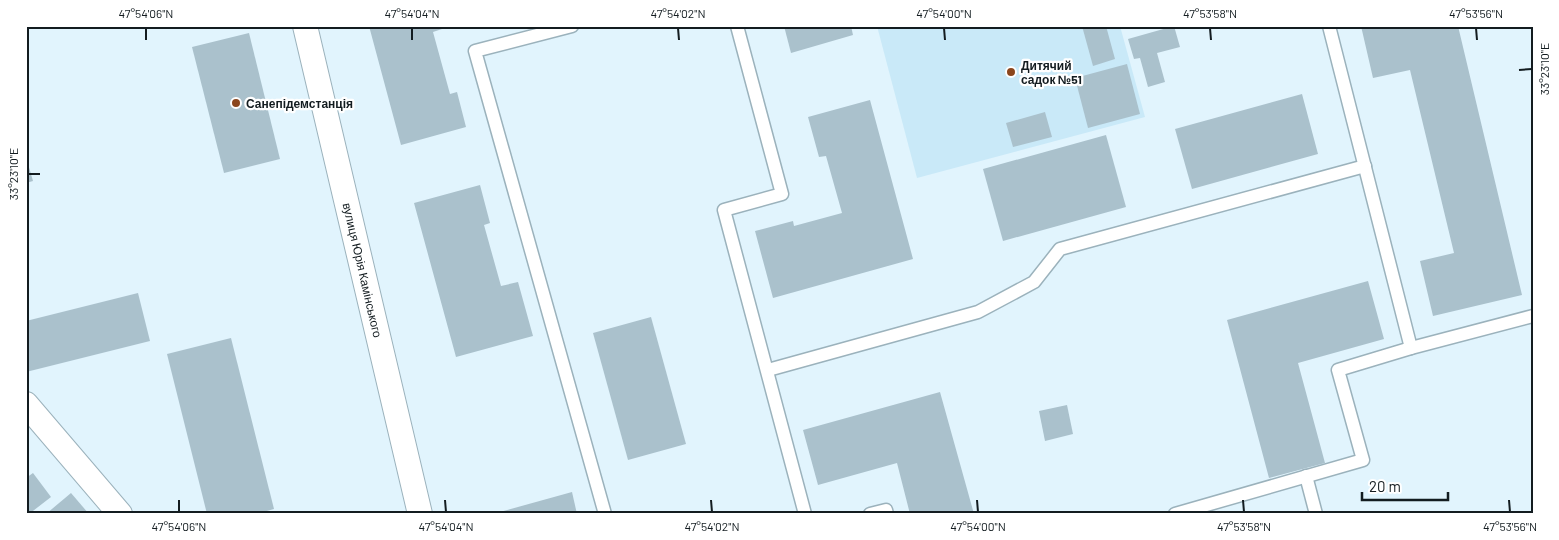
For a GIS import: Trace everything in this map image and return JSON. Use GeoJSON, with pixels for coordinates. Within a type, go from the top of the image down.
{"type":"FeatureCollection","features":[{"type":"Feature","properties":{"kind":"street","name":"вулиця Юрія Камінського"},"geometry":{"type":"LineString","coordinates":[[305,26],[420,514]]}},
{"type":"Feature","properties":{"kind":"street"},"geometry":{"type":"LineString","coordinates":[[26,404],[120,514]]}},
{"type":"Feature","properties":{"kind":"lane"},"geometry":{"type":"LineString","coordinates":[[572,26],[475,51],[605,514]]}},
{"type":"Feature","properties":{"kind":"lane"},"geometry":{"type":"LineString","coordinates":[[736,26],[782,194],[724,210],[805,514]]}},
{"type":"Feature","properties":{"kind":"lane"},"geometry":{"type":"LineString","coordinates":[[1329,26],[1411,348]]}},
{"type":"Feature","properties":{"kind":"lane"},"geometry":{"type":"LineString","coordinates":[[768,370],[978,312],[1034,282],[1060,250],[1365,166]]}},
{"type":"Feature","properties":{"kind":"lane"},"geometry":{"type":"LineString","coordinates":[[1175,514],[1363,460],[1338,370],[1411,348],[1533,316]]}},
{"type":"Feature","properties":{"kind":"lane"},"geometry":{"type":"LineString","coordinates":[[1306,476],[1316,514]]}},
{"type":"Feature","properties":{"kind":"lane"},"geometry":{"type":"LineString","coordinates":[[870,514],[886,510],[886,514]]}},
{"type":"Feature","properties":{"kind":"shaded area","name":"Дитячий садок №51"},"geometry":{"type":"Polygon","coordinates":[[[877,26],[1120,26],[1145,117],[917,178],[877,26]]]}},
{"type":"Feature","properties":{"kind":"building"},"geometry":{"type":"Polygon","coordinates":[[[369,26],[451,26],[433,32],[450,94],[457,92],[466,127],[401,145],[369,26]]]}},
{"type":"Feature","properties":{"kind":"building"},"geometry":{"type":"Polygon","coordinates":[[[784,26],[851,26],[853,35],[791,53],[784,26]]]}},
{"type":"Feature","properties":{"kind":"building"},"geometry":{"type":"Polygon","coordinates":[[[1082,26],[1106,26],[1115,59],[1093,66],[1082,26]]]}},
{"type":"Feature","properties":{"kind":"building"},"geometry":{"type":"Polygon","coordinates":[[[1174,26],[1180,47],[1157,53],[1165,82],[1148,87],[1140,58],[1134,59],[1128,39],[1174,26]]]}},
{"type":"Feature","properties":{"kind":"building"},"geometry":{"type":"Polygon","coordinates":[[[1361,26],[1458,26],[1522,295],[1433,316],[1420,261],[1454,253],[1410,70],[1373,78],[1361,26]]]}},
{"type":"Feature","properties":{"kind":"building","name":"Санепідемстанція"},"geometry":{"type":"Polygon","coordinates":[[[249,33],[280,159],[224,173],[192,47],[249,33]]]}},
{"type":"Feature","properties":{"kind":"building"},"geometry":{"type":"Polygon","coordinates":[[[1127,64],[1140,114],[1088,128],[1075,78],[1127,64]]]}},
{"type":"Feature","properties":{"kind":"building"},"geometry":{"type":"Polygon","coordinates":[[[1302,94],[1318,154],[1192,189],[1175,129],[1302,94]]]}},
{"type":"Feature","properties":{"kind":"building"},"geometry":{"type":"Polygon","coordinates":[[[870,100],[913,259],[773,298],[755,231],[793,221],[794,226],[842,213],[826,156],[819,157],[808,117],[870,100]]]}},
{"type":"Feature","properties":{"kind":"building"},"geometry":{"type":"Polygon","coordinates":[[[1045,112],[1052,137],[1013,147],[1006,123],[1045,112]]]}},
{"type":"Feature","properties":{"kind":"building"},"geometry":{"type":"Polygon","coordinates":[[[1106,135],[1126,207],[1003,241],[983,169],[1106,135]]]}},
{"type":"Feature","properties":{"kind":"building"},"geometry":{"type":"Polygon","coordinates":[[[26,157],[33,181],[26,183],[26,157]]]}},
{"type":"Feature","properties":{"kind":"building"},"geometry":{"type":"Polygon","coordinates":[[[480,185],[490,223],[484,225],[501,286],[518,282],[533,336],[456,357],[414,203],[480,185]]]}},
{"type":"Feature","properties":{"kind":"building"},"geometry":{"type":"Polygon","coordinates":[[[1368,281],[1384,339],[1298,363],[1325,463],[1269,478],[1227,320],[1368,281]]]}},
{"type":"Feature","properties":{"kind":"building"},"geometry":{"type":"Polygon","coordinates":[[[138,293],[150,341],[26,372],[26,321],[138,293]]]}},
{"type":"Feature","properties":{"kind":"building"},"geometry":{"type":"Polygon","coordinates":[[[651,317],[686,444],[628,460],[593,333],[651,317]]]}},
{"type":"Feature","properties":{"kind":"building"},"geometry":{"type":"Polygon","coordinates":[[[231,338],[274,509],[256,514],[207,514],[167,354],[231,338]]]}},
{"type":"Feature","properties":{"kind":"building"},"geometry":{"type":"Polygon","coordinates":[[[940,392],[974,514],[910,514],[897,463],[818,485],[803,430],[940,392]]]}},
{"type":"Feature","properties":{"kind":"building"},"geometry":{"type":"Polygon","coordinates":[[[1067,405],[1073,434],[1045,441],[1039,411],[1067,405]]]}},
{"type":"Feature","properties":{"kind":"building"},"geometry":{"type":"Polygon","coordinates":[[[33,473],[51,497],[29,514],[26,514],[26,478],[33,473]]]}},
{"type":"Feature","properties":{"kind":"building"},"geometry":{"type":"Polygon","coordinates":[[[572,492],[577,514],[496,514],[496,513],[572,492]]]}},
{"type":"Feature","properties":{"kind":"building"},"geometry":{"type":"Polygon","coordinates":[[[71,493],[89,514],[46,514],[71,493]]]}},
{"type":"Feature","properties":{"kind":"place","name":"Дитячий садок №51"},"geometry":{"type":"Point","coordinates":[1011,72]}},
{"type":"Feature","properties":{"kind":"place","name":"Санепідемстанція"},"geometry":{"type":"Point","coordinates":[236,103]}}]}
